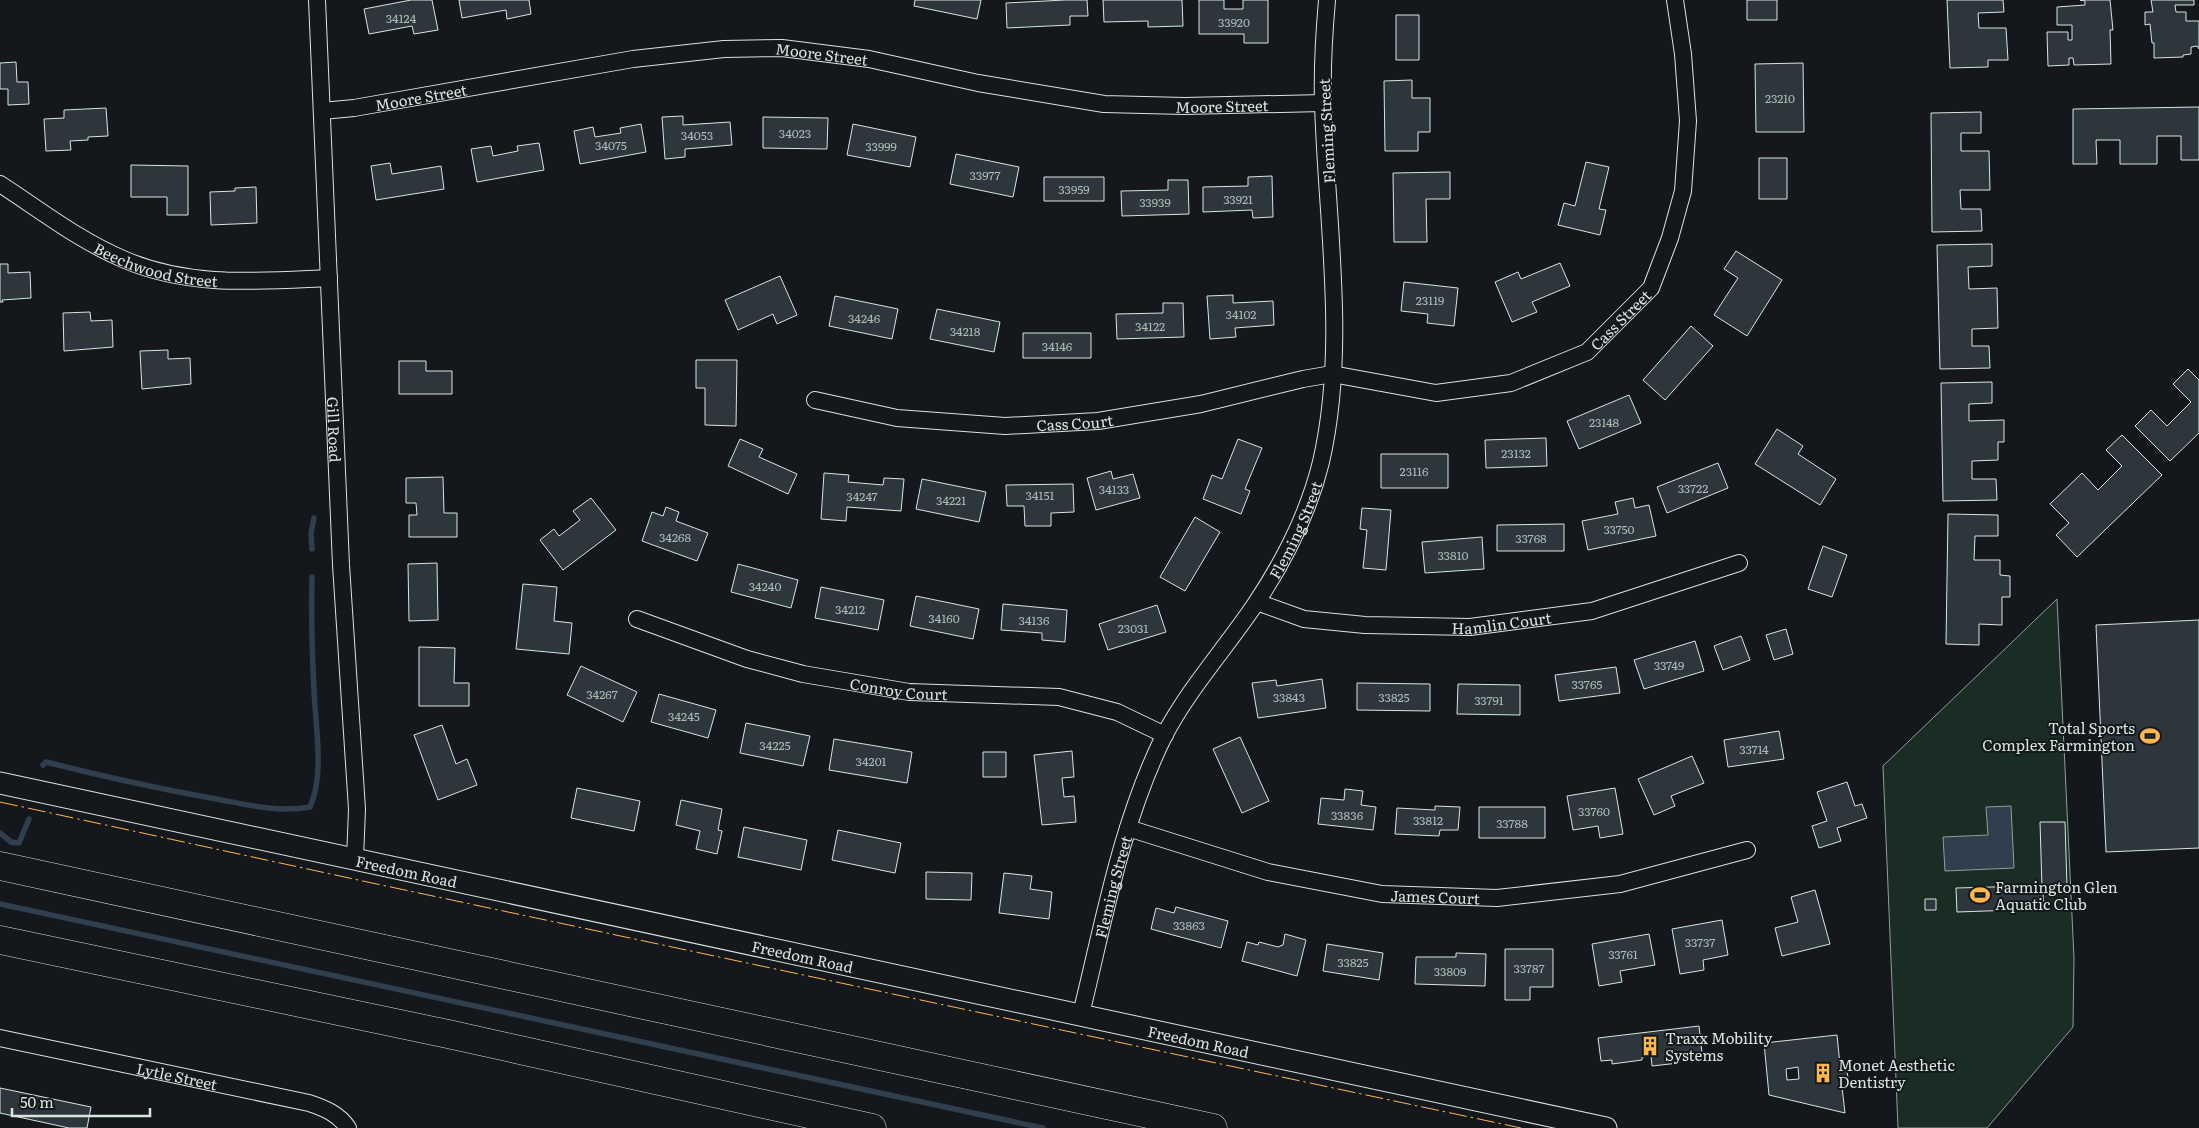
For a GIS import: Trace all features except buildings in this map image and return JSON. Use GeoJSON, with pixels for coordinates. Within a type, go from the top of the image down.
{"type":"FeatureCollection","features":[{"type":"Feature","properties":{"kind":"highway"},"geometry":{"type":"LineString","coordinates":[[0,866],[1213,1128]]}},
{"type":"Feature","properties":{"kind":"highway"},"geometry":{"type":"LineString","coordinates":[[0,940],[448,1034],[872,1128]]}},
{"type":"Feature","properties":{"kind":"street","name":"Gill Road"},"geometry":{"type":"LineString","coordinates":[[317,0],[341,565],[357,809],[355,859]]}},
{"type":"Feature","properties":{"kind":"street","name":"Fleming Street"},"geometry":{"type":"LineString","coordinates":[[1082,1014],[1128,828],[1144,781],[1165,735],[1187,697],[1257,602],[1284,555],[1307,508],[1321,462],[1329,411],[1332,374],[1334,297],[1323,103],[1323,45],[1326,0]]}},
{"type":"Feature","properties":{"kind":"street","name":"Cass Street"},"geometry":{"type":"LineString","coordinates":[[1332,374],[1436,393],[1511,382],[1588,352],[1651,288],[1670,238],[1683,191],[1688,121],[1683,54],[1676,0]]}},
{"type":"Feature","properties":{"kind":"street","name":"Moore Street"},"geometry":{"type":"LineString","coordinates":[[322,111],[354,108],[633,59],[724,49],[782,48],[869,59],[987,85],[1104,104],[1184,106],[1323,103]]}},
{"type":"Feature","properties":{"kind":"street","name":"Beechwood Street"},"geometry":{"type":"LineString","coordinates":[[0,184],[94,244],[123,259],[162,273],[229,282],[329,278]]}},
{"type":"Feature","properties":{"kind":"street","name":"Cass Court"},"geometry":{"type":"LineString","coordinates":[[815,400],[898,418],[1005,426],[1098,421],[1202,404],[1332,374]]}},
{"type":"Feature","properties":{"kind":"street","name":"Hamlin Court"},"geometry":{"type":"LineString","coordinates":[[1257,602],[1304,619],[1366,625],[1470,627],[1592,611],[1739,563]]}},
{"type":"Feature","properties":{"kind":"street","name":"Conroy Court"},"geometry":{"type":"LineString","coordinates":[[637,619],[747,659],[802,674],[909,692],[1058,697],[1117,712],[1165,735]]}},
{"type":"Feature","properties":{"kind":"street","name":"Freedom Road"},"geometry":{"type":"LineString","coordinates":[[0,783],[1606,1128]]}},
{"type":"Feature","properties":{"kind":"street","name":"James Court"},"geometry":{"type":"LineString","coordinates":[[1128,828],[1268,872],[1382,894],[1497,898],[1620,884],[1747,850]]}},
{"type":"Feature","properties":{"kind":"street","name":"Lytle Street"},"geometry":{"type":"LineString","coordinates":[[0,1038],[309,1103],[323,1107],[335,1115],[348,1128]]}},
{"type":"Feature","properties":{"kind":"green space","name":"Farmington Glen Aquatic Club"},"geometry":{"type":"Polygon","coordinates":[[[2057,599],[2074,958],[2073,1027],[1987,1128],[1898,1128],[1883,766],[2057,599]]]}},
{"type":"Feature","properties":{"kind":"water"},"geometry":{"type":"Polygon","coordinates":[[[2011,806],[2014,868],[1945,871],[1943,837],[1988,835],[1986,807],[2011,806]]]}},
{"type":"Feature","properties":{"kind":"waterway"},"geometry":{"type":"LineString","coordinates":[[312,549],[311,533],[314,518]]}},
{"type":"Feature","properties":{"kind":"waterway"},"geometry":{"type":"LineString","coordinates":[[43,765],[46,762],[149,786],[248,805],[285,809],[310,807],[315,794],[318,764],[312,647],[312,577]]}},
{"type":"Feature","properties":{"kind":"waterway"},"geometry":{"type":"LineString","coordinates":[[0,833],[11,842],[19,843],[29,819]]}},
{"type":"Feature","properties":{"kind":"waterway"},"geometry":{"type":"LineString","coordinates":[[0,904],[1043,1128]]}},
{"type":"Feature","properties":{"kind":"power"},"geometry":{"type":"LineString","coordinates":[[0,802],[1521,1128]]}},
{"type":"Feature","properties":{"kind":"place","name":"Total Sports Complex Farmington"},"geometry":{"type":"Point","coordinates":[2150,736]}},
{"type":"Feature","properties":{"kind":"place","name":"Farmington Glen Aquatic Club"},"geometry":{"type":"Point","coordinates":[1980,895]}},
{"type":"Feature","properties":{"kind":"place","name":"Traxx Mobility Systems"},"geometry":{"type":"Point","coordinates":[1650,1046]}},
{"type":"Feature","properties":{"kind":"place","name":"Monet Aesthetic Dentistry"},"geometry":{"type":"Point","coordinates":[1823,1073]}}]}
